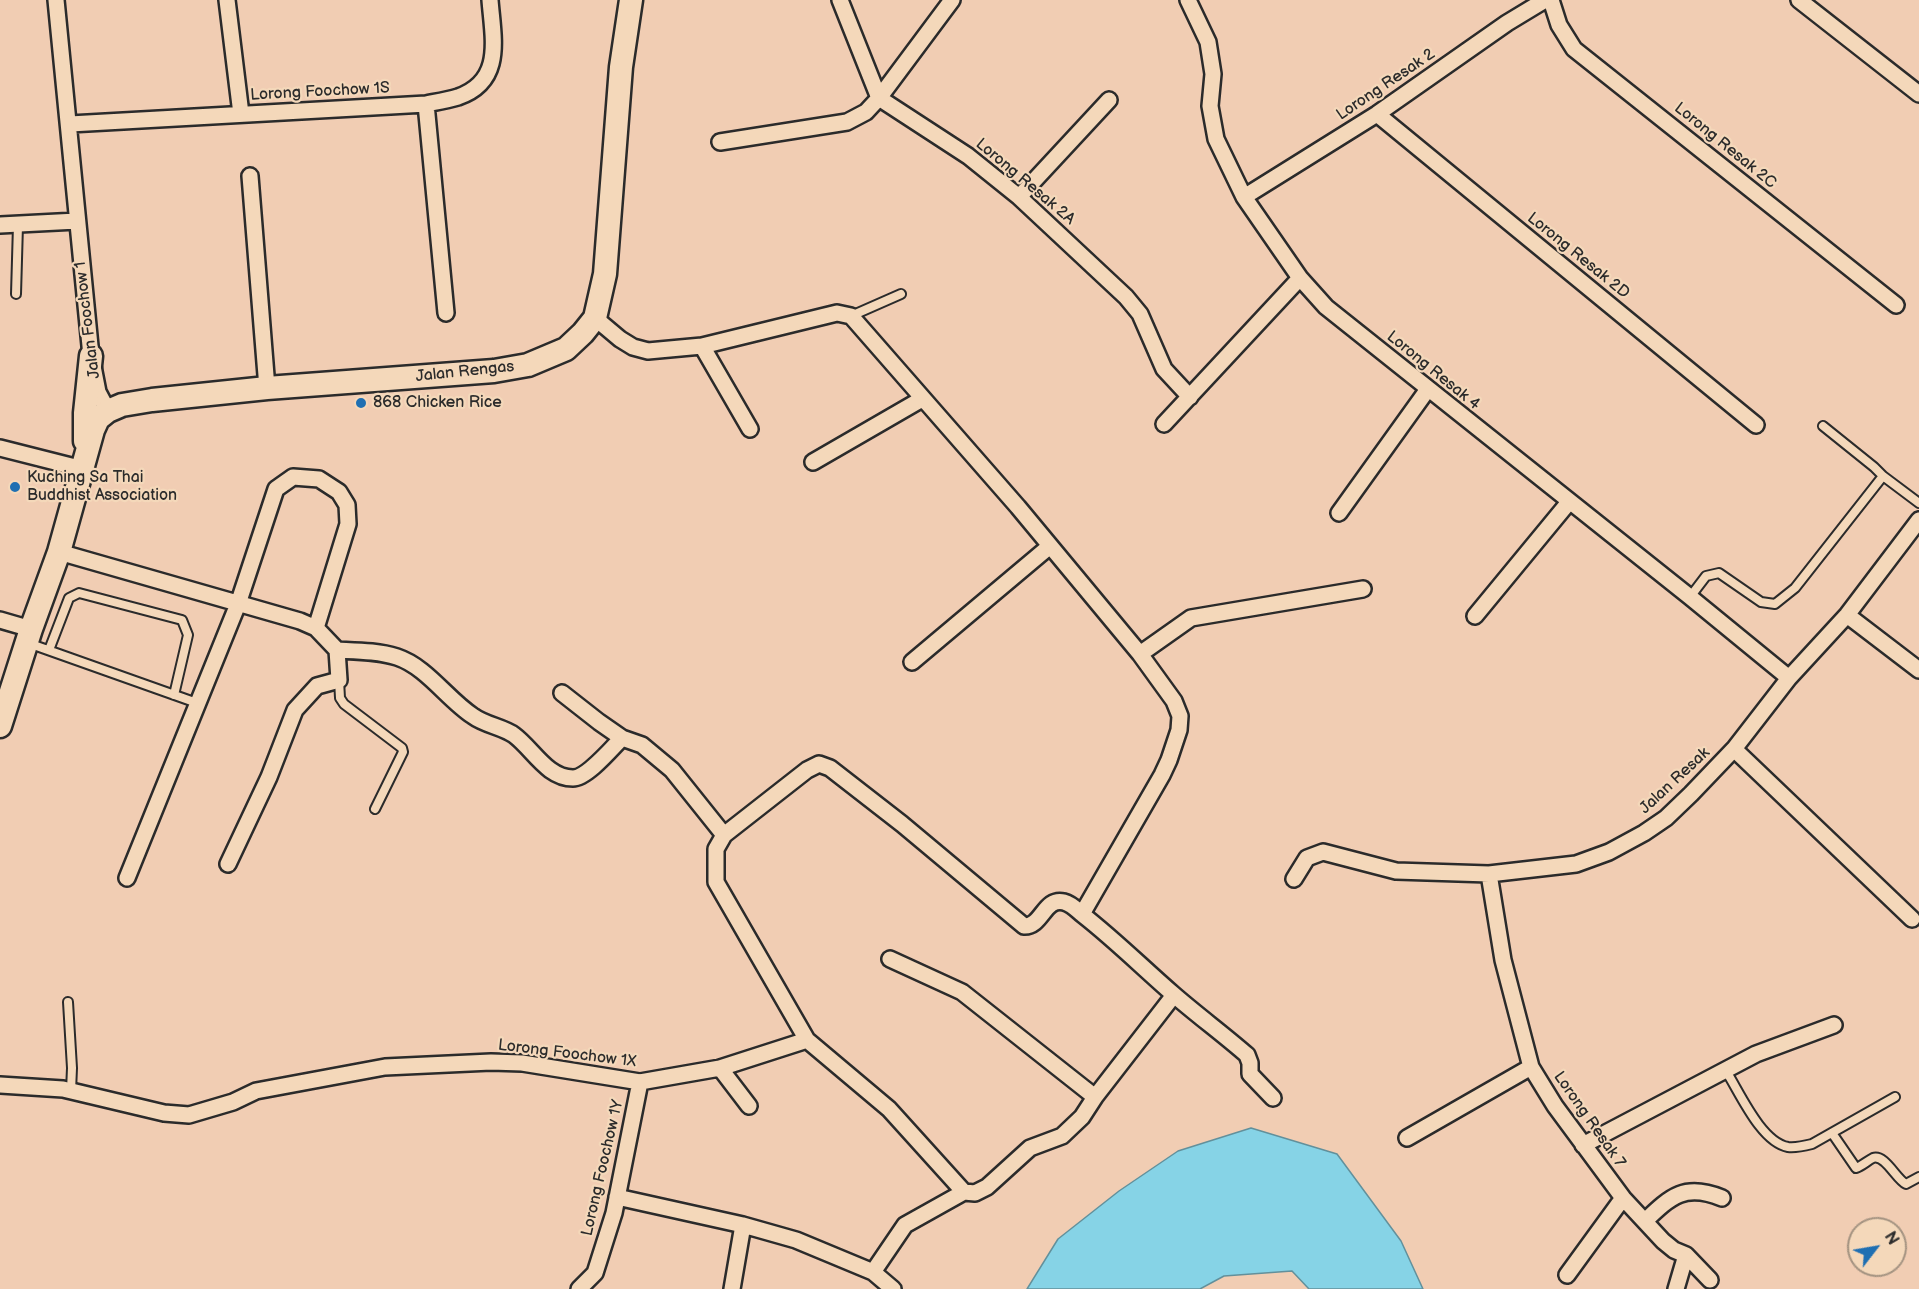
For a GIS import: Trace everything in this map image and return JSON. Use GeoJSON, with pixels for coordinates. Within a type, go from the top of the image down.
{"type":"FeatureCollection","features":[{"type":"Feature","properties":{"kind":"street","name":"Jalan Foochow 1"},"geometry":{"type":"LineString","coordinates":[[56,0],[70,124],[91,356],[98,392],[108,411]]}},
{"type":"Feature","properties":{"kind":"street"},"geometry":{"type":"LineString","coordinates":[[227,0],[242,114]]}},
{"type":"Feature","properties":{"kind":"street","name":"Lorong Foochow 1S"},"geometry":{"type":"LineString","coordinates":[[70,124],[426,104],[459,96],[482,84],[492,67],[490,0]]}},
{"type":"Feature","properties":{"kind":"street","name":"Jalan Rengas"},"geometry":{"type":"LineString","coordinates":[[108,411],[122,405],[152,400],[267,388],[494,371],[528,365],[566,349],[584,333],[595,318],[605,274],[621,67],[631,0]]}},
{"type":"Feature","properties":{"kind":"street"},"geometry":{"type":"LineString","coordinates":[[840,0],[879,98]]}},
{"type":"Feature","properties":{"kind":"street"},"geometry":{"type":"LineString","coordinates":[[720,142],[846,122],[866,112],[952,0]]}},
{"type":"Feature","properties":{"kind":"street","name":"Lorong Resak 4"},"geometry":{"type":"LineString","coordinates":[[1188,0],[1208,42],[1213,74],[1210,106],[1216,139],[1244,197],[1300,278],[1326,308],[1789,678]]}},
{"type":"Feature","properties":{"kind":"street","name":"Lorong Resak 2"},"geometry":{"type":"LineString","coordinates":[[1244,197],[1377,114],[1507,23],[1545,0]]}},
{"type":"Feature","properties":{"kind":"street","name":"Lorong Resak 2C"},"geometry":{"type":"LineString","coordinates":[[1551,0],[1559,25],[1574,49],[1896,305]]}},
{"type":"Feature","properties":{"kind":"street"},"geometry":{"type":"LineString","coordinates":[[1799,0],[1919,94]]}},
{"type":"Feature","properties":{"kind":"street","name":"Lorong Resak 2A"},"geometry":{"type":"LineString","coordinates":[[879,98],[968,156],[1019,197],[1126,297],[1140,315],[1164,369],[1190,397]]}},
{"type":"Feature","properties":{"kind":"street"},"geometry":{"type":"LineString","coordinates":[[1019,197],[1109,100]]}},
{"type":"Feature","properties":{"kind":"street"},"geometry":{"type":"LineString","coordinates":[[426,104],[446,313]]}},
{"type":"Feature","properties":{"kind":"street","name":"Lorong Resak 2D"},"geometry":{"type":"LineString","coordinates":[[1377,114],[1756,425]]}},
{"type":"Feature","properties":{"kind":"street"},"geometry":{"type":"LineString","coordinates":[[250,176],[267,388]]}},
{"type":"Feature","properties":{"kind":"street"},"geometry":{"type":"LineString","coordinates":[[0,225],[77,221]]}},
{"type":"Feature","properties":{"kind":"street"},"geometry":{"type":"LineString","coordinates":[[1164,424],[1300,278]]}},
{"type":"Feature","properties":{"kind":"street"},"geometry":{"type":"LineString","coordinates":[[595,318],[620,339],[648,351],[702,346],[837,313],[851,316],[1018,507],[1140,654],[1174,701],[1180,716],[1179,730],[1162,775],[1082,914]]}},
{"type":"Feature","properties":{"kind":"street"},"geometry":{"type":"LineString","coordinates":[[702,346],[750,429]]}},
{"type":"Feature","properties":{"kind":"street"},"geometry":{"type":"LineString","coordinates":[[84,462],[85,412],[91,356]]}},
{"type":"Feature","properties":{"kind":"street"},"geometry":{"type":"LineString","coordinates":[[1339,513],[1428,389]]}},
{"type":"Feature","properties":{"kind":"street"},"geometry":{"type":"LineString","coordinates":[[813,462],[922,399]]}},
{"type":"Feature","properties":{"kind":"street"},"geometry":{"type":"LineString","coordinates":[[0,726],[59,552],[98,419],[108,411]]}},
{"type":"Feature","properties":{"kind":"street"},"geometry":{"type":"LineString","coordinates":[[0,448],[84,462]]}},
{"type":"Feature","properties":{"kind":"street"},"geometry":{"type":"LineString","coordinates":[[127,879],[238,604],[276,489],[293,477],[319,479],[339,492],[347,505],[348,524],[316,628]]}},
{"type":"Feature","properties":{"kind":"street"},"geometry":{"type":"LineString","coordinates":[[1475,616],[1569,502]]}},
{"type":"Feature","properties":{"kind":"street","name":"Jalan Resak"},"geometry":{"type":"LineString","coordinates":[[1294,879],[1307,858],[1323,852],[1396,871],[1489,874],[1576,864],[1609,852],[1644,833],[1666,818],[1734,749],[1789,678],[1847,615],[1919,520]]}},
{"type":"Feature","properties":{"kind":"street"},"geometry":{"type":"LineString","coordinates":[[912,662],[1050,546]]}},
{"type":"Feature","properties":{"kind":"street"},"geometry":{"type":"LineString","coordinates":[[59,552],[300,621],[316,628],[337,650],[339,680],[317,686],[294,710],[269,777],[228,864]]}},
{"type":"Feature","properties":{"kind":"street"},"geometry":{"type":"LineString","coordinates":[[1140,654],[1191,618],[1363,589]]}},
{"type":"Feature","properties":{"kind":"street"},"geometry":{"type":"LineString","coordinates":[[1847,615],[1919,670]]}},
{"type":"Feature","properties":{"kind":"street"},"geometry":{"type":"LineString","coordinates":[[0,620],[29,636]]}},
{"type":"Feature","properties":{"kind":"street"},"geometry":{"type":"LineString","coordinates":[[337,650],[364,651],[397,657],[418,669],[472,716],[487,725],[513,734],[548,768],[560,775],[574,778],[589,771],[622,738]]}},
{"type":"Feature","properties":{"kind":"street"},"geometry":{"type":"LineString","coordinates":[[562,693],[622,738],[642,745],[672,770],[724,835]]}},
{"type":"Feature","properties":{"kind":"street"},"geometry":{"type":"LineString","coordinates":[[1734,749],[1912,920]]}},
{"type":"Feature","properties":{"kind":"street"},"geometry":{"type":"LineString","coordinates":[[964,1192],[889,1110],[807,1040],[716,882],[716,849],[724,835],[807,770],[819,764],[830,768],[902,824],[1024,926],[1030,926],[1047,907],[1057,902],[1070,905],[1173,995],[1248,1055],[1250,1074],[1273,1098]]}},
{"type":"Feature","properties":{"kind":"street","name":"Lorong Resak 7"},"geometry":{"type":"LineString","coordinates":[[1489,874],[1503,960],[1531,1068],[1555,1106],[1623,1198],[1674,1250],[1686,1255],[1710,1280]]}},
{"type":"Feature","properties":{"kind":"street"},"geometry":{"type":"LineString","coordinates":[[890,959],[962,992],[1095,1097]]}},
{"type":"Feature","properties":{"kind":"street"},"geometry":{"type":"LineString","coordinates":[[873,1272],[905,1225],[964,1192],[975,1193],[987,1187],[1030,1149],[1062,1136],[1082,1117],[1173,995]]}},
{"type":"Feature","properties":{"kind":"street"},"geometry":{"type":"LineString","coordinates":[[1583,1145],[1756,1054],[1834,1025]]}},
{"type":"Feature","properties":{"kind":"street","name":"Lorong Foochow 1X"},"geometry":{"type":"LineString","coordinates":[[0,1086],[71,1091],[164,1113],[189,1115],[233,1102],[255,1091],[385,1067],[491,1062],[522,1064],[640,1082],[720,1068],[807,1040]]}},
{"type":"Feature","properties":{"kind":"street"},"geometry":{"type":"LineString","coordinates":[[720,1068],[749,1106]]}},
{"type":"Feature","properties":{"kind":"street"},"geometry":{"type":"LineString","coordinates":[[1407,1138],[1531,1068]]}},
{"type":"Feature","properties":{"kind":"street","name":"Lorong Foochow 1Y"},"geometry":{"type":"LineString","coordinates":[[579,1289],[595,1273],[614,1213],[640,1082]]}},
{"type":"Feature","properties":{"kind":"street"},"geometry":{"type":"LineString","coordinates":[[1645,1221],[1666,1201],[1688,1191],[1710,1193],[1722,1197]]}},
{"type":"Feature","properties":{"kind":"street"},"geometry":{"type":"LineString","coordinates":[[617,1197],[743,1225],[796,1240],[873,1272],[893,1289]]}},
{"type":"Feature","properties":{"kind":"street"},"geometry":{"type":"LineString","coordinates":[[1567,1275],[1623,1198]]}},
{"type":"Feature","properties":{"kind":"street"},"geometry":{"type":"LineString","coordinates":[[732,1289],[743,1225]]}},
{"type":"Feature","properties":{"kind":"street"},"geometry":{"type":"LineString","coordinates":[[1676,1289],[1686,1255]]}},
{"type":"Feature","properties":{"kind":"lane"},"geometry":{"type":"LineString","coordinates":[[16,294],[18,225]]}},
{"type":"Feature","properties":{"kind":"lane"},"geometry":{"type":"LineString","coordinates":[[851,316],[901,294]]}},
{"type":"Feature","properties":{"kind":"lane"},"geometry":{"type":"LineString","coordinates":[[1823,426],[1919,503]]}},
{"type":"Feature","properties":{"kind":"lane"},"geometry":{"type":"LineString","coordinates":[[1690,597],[1706,576],[1719,573],[1761,602],[1775,604],[1795,588],[1883,476]]}},
{"type":"Feature","properties":{"kind":"lane"},"geometry":{"type":"LineString","coordinates":[[50,650],[69,598],[79,593],[182,620],[188,634],[174,694]]}},
{"type":"Feature","properties":{"kind":"lane"},"geometry":{"type":"LineString","coordinates":[[29,636],[50,650],[197,703]]}},
{"type":"Feature","properties":{"kind":"lane"},"geometry":{"type":"LineString","coordinates":[[339,680],[340,698],[344,704],[402,748],[403,752],[375,809]]}},
{"type":"Feature","properties":{"kind":"lane"},"geometry":{"type":"LineString","coordinates":[[68,1002],[71,1091]]}},
{"type":"Feature","properties":{"kind":"lane"},"geometry":{"type":"LineString","coordinates":[[1726,1071],[1764,1132],[1787,1147],[1812,1144],[1895,1097]]}},
{"type":"Feature","properties":{"kind":"lane"},"geometry":{"type":"LineString","coordinates":[[1832,1133],[1856,1168],[1878,1157],[1906,1184],[1919,1177]]}},
{"type":"Feature","properties":{"kind":"water"},"geometry":{"type":"Polygon","coordinates":[[[1251,1128],[1337,1154],[1401,1241],[1423,1289],[1309,1289],[1292,1271],[1224,1276],[1200,1289],[1027,1289],[1058,1239],[1119,1191],[1178,1151],[1251,1128]]]}},
{"type":"Feature","properties":{"kind":"place","name":"868 Chicken Rice"},"geometry":{"type":"Point","coordinates":[361,403]}},
{"type":"Feature","properties":{"kind":"place","name":"Kuching Sa Thai Buddhist Association"},"geometry":{"type":"Point","coordinates":[15,487]}}]}
